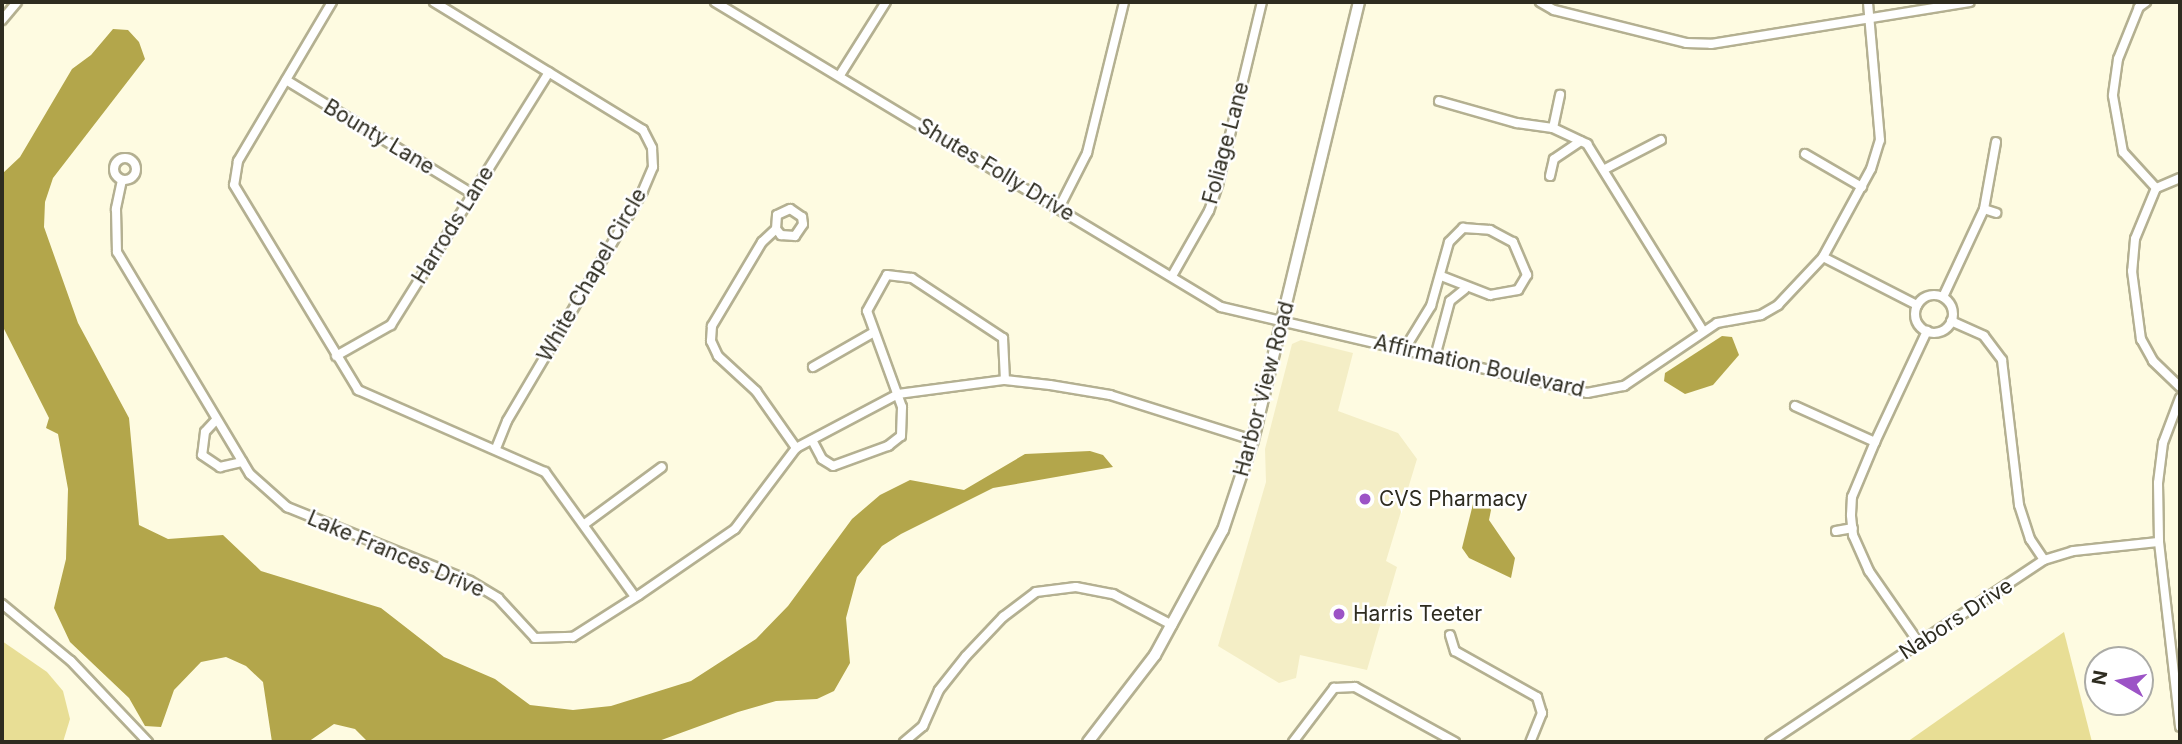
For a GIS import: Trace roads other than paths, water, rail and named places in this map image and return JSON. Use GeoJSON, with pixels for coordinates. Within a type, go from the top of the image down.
{"type":"FeatureCollection","features":[{"type":"Feature","properties":{"kind":"main road","name":"Harbor View Road"},"geometry":{"type":"LineString","coordinates":[[1088,742],[1141,677],[1223,530],[1253,440],[1359,2]]}},
{"type":"Feature","properties":{"kind":"street"},"geometry":{"type":"LineString","coordinates":[[2,20],[17,2]]}},
{"type":"Feature","properties":{"kind":"street"},"geometry":{"type":"LineString","coordinates":[[332,2],[238,161],[234,185],[358,390],[496,448],[545,472],[586,523],[635,597]]}},
{"type":"Feature","properties":{"kind":"street","name":"White Chapel Circle"},"geometry":{"type":"LineString","coordinates":[[434,2],[643,130],[652,148],[653,167],[507,421],[496,448]]}},
{"type":"Feature","properties":{"kind":"street","name":"Shutes Folly Drive"},"geometry":{"type":"LineString","coordinates":[[715,2],[726,4],[1221,307],[1283,321]]}},
{"type":"Feature","properties":{"kind":"street"},"geometry":{"type":"LineString","coordinates":[[840,75],[886,2]]}},
{"type":"Feature","properties":{"kind":"street"},"geometry":{"type":"LineString","coordinates":[[1059,208],[1087,153],[1125,2]]}},
{"type":"Feature","properties":{"kind":"street","name":"Foliage Lane"},"geometry":{"type":"LineString","coordinates":[[1171,276],[1209,211],[1218,184],[1262,2]]}},
{"type":"Feature","properties":{"kind":"street"},"geometry":{"type":"LineString","coordinates":[[1540,2],[1554,10],[1686,43],[1742,40],[1870,16],[1970,2]]}},
{"type":"Feature","properties":{"kind":"street","name":"Affirmation Boulevard"},"geometry":{"type":"LineString","coordinates":[[1283,321],[1587,393],[1606,392],[1625,386],[1717,323],[1761,315],[1778,305],[1823,257],[1862,187],[1876,155],[1882,125],[1867,2]]}},
{"type":"Feature","properties":{"kind":"street"},"geometry":{"type":"LineString","coordinates":[[2131,2],[2142,4],[2118,59],[2113,96],[2123,152],[2156,188]]}},
{"type":"Feature","properties":{"kind":"street","name":"Harrods Lane"},"geometry":{"type":"LineString","coordinates":[[336,356],[391,325],[549,72]]}},
{"type":"Feature","properties":{"kind":"street","name":"Bounty Lane"},"geometry":{"type":"LineString","coordinates":[[286,80],[473,194]]}},
{"type":"Feature","properties":{"kind":"street"},"geometry":{"type":"LineString","coordinates":[[1553,128],[1560,95]]}},
{"type":"Feature","properties":{"kind":"street"},"geometry":{"type":"LineString","coordinates":[[1439,101],[1517,123],[1553,128],[1581,141],[1605,169],[1703,331]]}},
{"type":"Feature","properties":{"kind":"street"},"geometry":{"type":"LineString","coordinates":[[1605,169],[1661,140]]}},
{"type":"Feature","properties":{"kind":"street"},"geometry":{"type":"LineString","coordinates":[[1550,176],[1554,159],[1581,141]]}},
{"type":"Feature","properties":{"kind":"street"},"geometry":{"type":"LineString","coordinates":[[1943,297],[1984,209],[1996,142]]}},
{"type":"Feature","properties":{"kind":"street"},"geometry":{"type":"LineString","coordinates":[[1805,154],[1862,187]]}},
{"type":"Feature","properties":{"kind":"street"},"geometry":{"type":"LineString","coordinates":[[2180,178],[2156,188],[2134,239],[2132,271],[2141,339],[2153,361],[2180,387]]}},
{"type":"Feature","properties":{"kind":"street","name":"Lake Frances Drive"},"geometry":{"type":"LineString","coordinates":[[122,180],[116,209],[117,252],[242,462],[287,508],[470,581],[498,598],[535,638],[573,637],[635,597],[735,529],[796,448],[898,394],[1005,380],[1110,395],[1253,440]]}},
{"type":"Feature","properties":{"kind":"street"},"geometry":{"type":"LineString","coordinates":[[1984,209],[1996,213]]}},
{"type":"Feature","properties":{"kind":"street"},"geometry":{"type":"LineString","coordinates":[[1404,350],[1431,306],[1449,242],[1463,228],[1490,230],[1513,242],[1527,275],[1518,290],[1490,295],[1465,289],[1441,276]]}},
{"type":"Feature","properties":{"kind":"street"},"geometry":{"type":"LineString","coordinates":[[776,229],[762,242],[712,326],[711,341],[718,356],[756,391],[796,448]]}},
{"type":"Feature","properties":{"kind":"street"},"geometry":{"type":"LineString","coordinates":[[1823,257],[1917,305]]}},
{"type":"Feature","properties":{"kind":"street"},"geometry":{"type":"LineString","coordinates":[[812,440],[822,459],[833,466],[888,446],[901,436],[904,420],[898,394],[867,311],[887,275],[902,274],[1003,338],[1005,380]]}},
{"type":"Feature","properties":{"kind":"street"},"geometry":{"type":"LineString","coordinates":[[1435,357],[1450,301],[1465,289]]}},
{"type":"Feature","properties":{"kind":"street"},"geometry":{"type":"LineString","coordinates":[[1928,295],[1943,297],[1952,307],[1951,321],[1938,332],[1927,331],[1916,320],[1917,305],[1928,295]]}},
{"type":"Feature","properties":{"kind":"street"},"geometry":{"type":"LineString","coordinates":[[1951,321],[1984,336],[2002,360],[2021,514],[2045,560]]}},
{"type":"Feature","properties":{"kind":"street"},"geometry":{"type":"LineString","coordinates":[[1919,643],[1869,571],[1853,528],[1852,497],[1927,331]]}},
{"type":"Feature","properties":{"kind":"street"},"geometry":{"type":"LineString","coordinates":[[813,367],[874,332]]}},
{"type":"Feature","properties":{"kind":"street"},"geometry":{"type":"LineString","coordinates":[[2180,398],[2163,443],[2159,542],[2180,727]]}},
{"type":"Feature","properties":{"kind":"street"},"geometry":{"type":"LineString","coordinates":[[1795,406],[1875,442]]}},
{"type":"Feature","properties":{"kind":"street"},"geometry":{"type":"LineString","coordinates":[[216,421],[205,432],[202,455],[220,467],[242,462]]}},
{"type":"Feature","properties":{"kind":"street"},"geometry":{"type":"LineString","coordinates":[[586,523],[662,467]]}},
{"type":"Feature","properties":{"kind":"street"},"geometry":{"type":"LineString","coordinates":[[1836,531],[1853,528]]}},
{"type":"Feature","properties":{"kind":"street","name":"Nabors Drive"},"geometry":{"type":"LineString","coordinates":[[1770,742],[2045,560],[2073,551],[2159,542]]}},
{"type":"Feature","properties":{"kind":"street"},"geometry":{"type":"LineString","coordinates":[[904,742],[923,726],[939,690],[966,656],[1003,617],[1036,592],[1076,587],[1113,594],[1172,625]]}},
{"type":"Feature","properties":{"kind":"street"},"geometry":{"type":"LineString","coordinates":[[2,604],[71,661],[148,742]]}},
{"type":"Feature","properties":{"kind":"street"},"geometry":{"type":"LineString","coordinates":[[1450,635],[1455,651],[1536,697],[1542,713],[1530,742]]}},
{"type":"Feature","properties":{"kind":"street"},"geometry":{"type":"LineString","coordinates":[[1293,742],[1334,688],[1355,687],[1455,742]]}},
{"type":"Feature","properties":{"kind":"place","name":"CVS Pharmacy"},"geometry":{"type":"Point","coordinates":[1365,499]}},
{"type":"Feature","properties":{"kind":"place","name":"Harris Teeter"},"geometry":{"type":"Point","coordinates":[1339,614]}}]}
